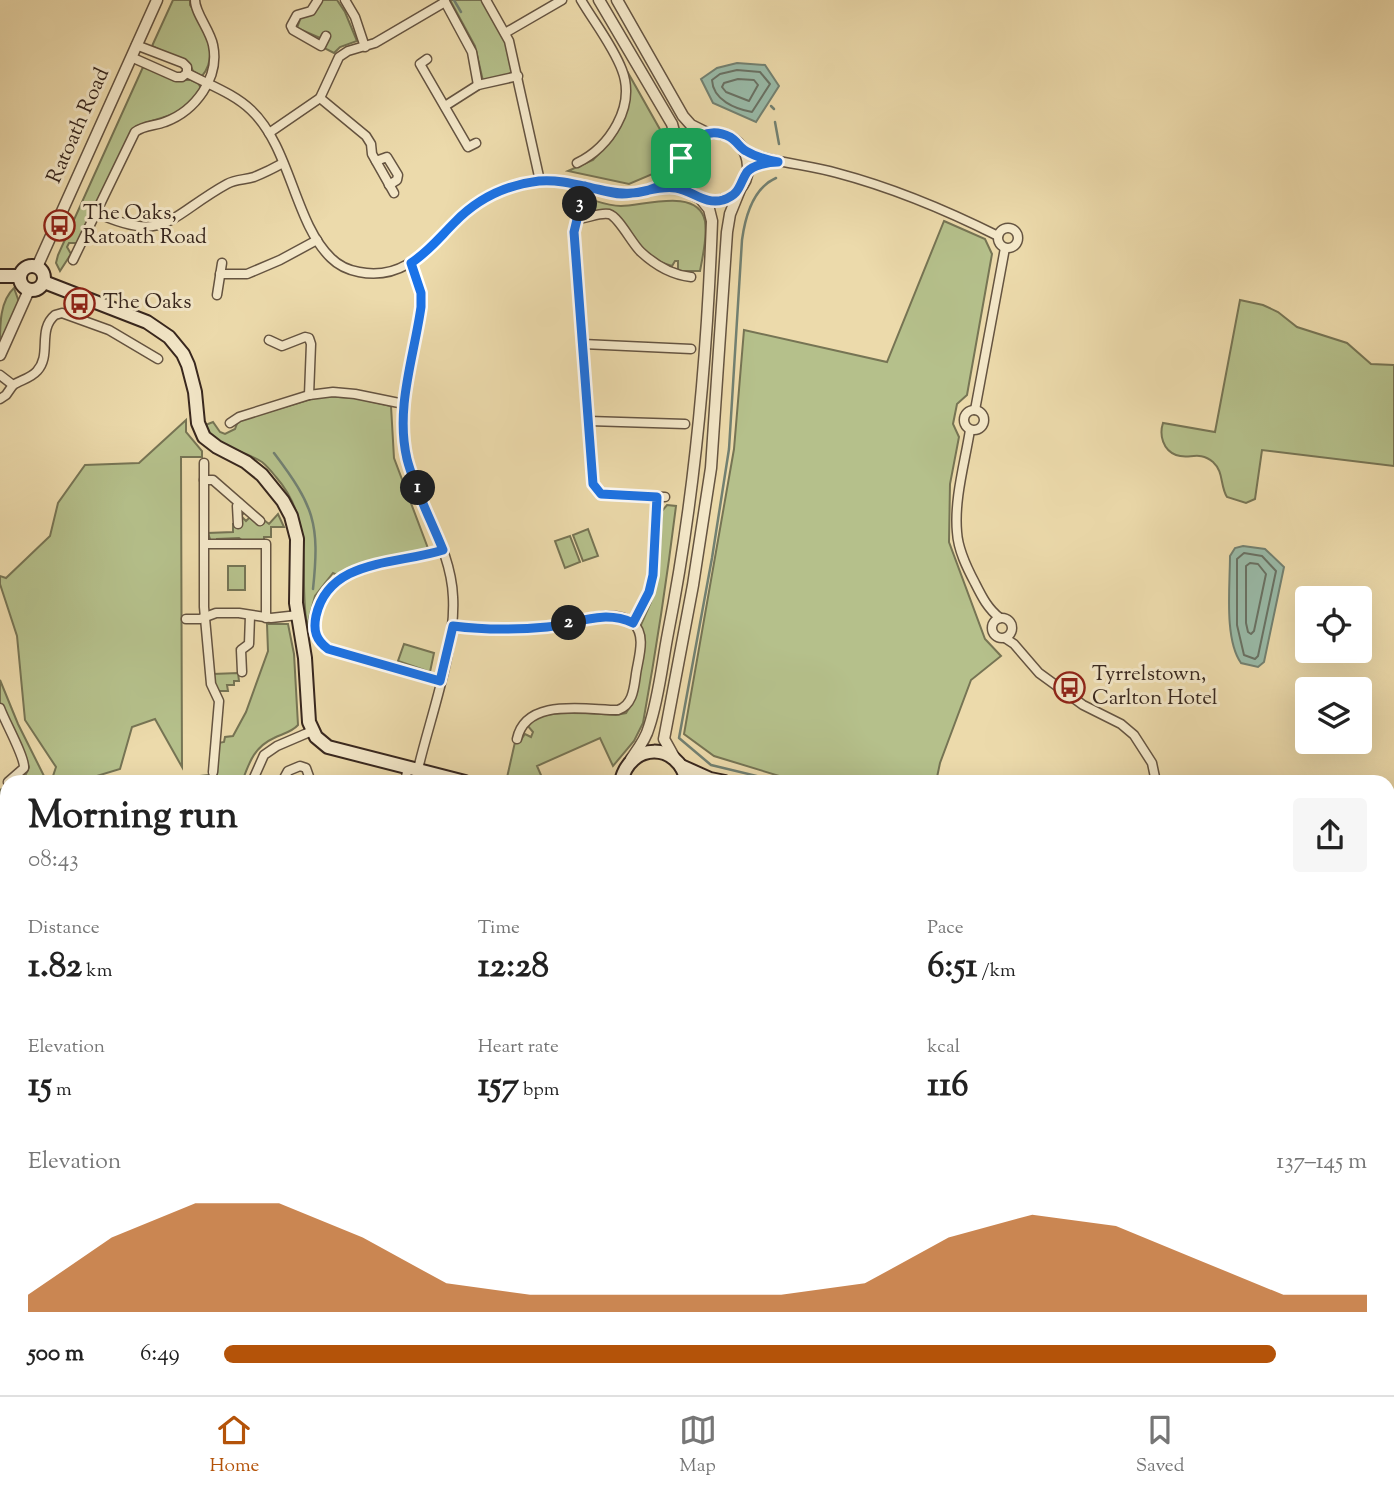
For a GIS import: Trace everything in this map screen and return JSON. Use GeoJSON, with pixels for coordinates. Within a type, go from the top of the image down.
{"type":"FeatureCollection","features":[{"type":"Feature","properties":{"kind":"main road"},"geometry":{"type":"LineString","coordinates":[[26,267],[37,267],[44,275],[44,282],[37,289],[29,290],[21,283],[20,276],[26,267]]}},
{"type":"Feature","properties":{"kind":"main road"},"geometry":{"type":"LineString","coordinates":[[0,276],[20,276]]}},
{"type":"Feature","properties":{"kind":"main road"},"geometry":{"type":"LineString","coordinates":[[44,282],[147,322],[169,337],[188,365],[201,432],[208,441],[246,462],[262,475],[291,516],[297,540],[295,588],[305,659],[309,722],[321,743],[439,775]]}},
{"type":"Feature","properties":{"kind":"main road"},"geometry":{"type":"LineString","coordinates":[[623,775],[629,763],[647,752],[657,752],[701,775]]}},
{"type":"Feature","properties":{"kind":"main road"},"geometry":{"type":"LineString","coordinates":[[679,763],[684,775]]}},
{"type":"Feature","properties":{"kind":"street","name":"Ratoath Road"},"geometry":{"type":"LineString","coordinates":[[37,267],[156,0]]}},
{"type":"Feature","properties":{"kind":"street"},"geometry":{"type":"LineString","coordinates":[[73,260],[135,132],[140,128],[162,124],[182,114],[203,93],[215,55],[209,31],[195,0]]}},
{"type":"Feature","properties":{"kind":"street"},"geometry":{"type":"LineString","coordinates":[[318,0],[311,11],[297,15],[291,26],[293,30],[321,46],[326,36]]}},
{"type":"Feature","properties":{"kind":"street"},"geometry":{"type":"LineString","coordinates":[[345,0],[355,17],[365,47]]}},
{"type":"Feature","properties":{"kind":"street"},"geometry":{"type":"LineString","coordinates":[[486,0],[509,41],[540,181]]}},
{"type":"Feature","properties":{"kind":"street"},"geometry":{"type":"LineString","coordinates":[[505,33],[562,0]]}},
{"type":"Feature","properties":{"kind":"street"},"geometry":{"type":"LineString","coordinates":[[577,163],[596,152],[617,125],[625,97],[622,68],[581,0]]}},
{"type":"Feature","properties":{"kind":"street"},"geometry":{"type":"LineString","coordinates":[[599,0],[672,124],[682,179],[709,209],[712,221],[702,397],[676,591],[649,729],[629,763]]}},
{"type":"Feature","properties":{"kind":"street"},"geometry":{"type":"LineString","coordinates":[[617,0],[683,116],[691,125],[708,134],[728,136],[743,150],[778,162],[835,172],[891,188],[930,203],[998,236]]}},
{"type":"Feature","properties":{"kind":"street"},"geometry":{"type":"LineString","coordinates":[[270,133],[320,98],[340,57],[348,51],[365,47],[445,1],[472,52],[478,85]]}},
{"type":"Feature","properties":{"kind":"street"},"geometry":{"type":"LineString","coordinates":[[136,45],[183,63],[187,67],[187,73]]}},
{"type":"Feature","properties":{"kind":"street"},"geometry":{"type":"LineString","coordinates":[[131,57],[176,77],[187,73]]}},
{"type":"Feature","properties":{"kind":"street"},"geometry":{"type":"LineString","coordinates":[[427,59],[420,64],[468,147],[475,143]]}},
{"type":"Feature","properties":{"kind":"street"},"geometry":{"type":"LineString","coordinates":[[187,73],[244,104],[270,133],[317,240],[330,257],[350,270],[381,274],[411,263],[424,254],[469,209],[504,188],[540,181],[555,181],[622,194],[657,187],[677,188],[711,201],[723,200],[741,187]]}},
{"type":"Feature","properties":{"kind":"street"},"geometry":{"type":"LineString","coordinates":[[445,106],[478,85],[518,76]]}},
{"type":"Feature","properties":{"kind":"street"},"geometry":{"type":"LineString","coordinates":[[320,98],[366,136],[394,193]]}},
{"type":"Feature","properties":{"kind":"street"},"geometry":{"type":"LineString","coordinates":[[657,187],[672,178],[691,142],[708,134]]}},
{"type":"Feature","properties":{"kind":"street"},"geometry":{"type":"LineString","coordinates":[[679,763],[664,739],[693,585],[711,468],[727,232],[730,214],[747,173],[743,150]]}},
{"type":"Feature","properties":{"kind":"street"},"geometry":{"type":"LineString","coordinates":[[376,161],[387,157],[398,174],[397,180],[389,185]]}},
{"type":"Feature","properties":{"kind":"street"},"geometry":{"type":"LineString","coordinates":[[747,173],[755,167],[778,162]]}},
{"type":"Feature","properties":{"kind":"street"},"geometry":{"type":"LineString","coordinates":[[95,212],[121,224],[147,228],[158,226],[228,184],[254,177],[284,163]]}},
{"type":"Feature","properties":{"kind":"street"},"geometry":{"type":"LineString","coordinates":[[585,186],[574,232],[593,484],[601,494],[661,497],[653,575],[649,592],[633,623]]}},
{"type":"Feature","properties":{"kind":"street"},"geometry":{"type":"LineString","coordinates":[[469,209],[475,217]]}},
{"type":"Feature","properties":{"kind":"street"},"geometry":{"type":"LineString","coordinates":[[576,219],[606,214],[614,216],[641,252],[673,273],[691,277]]}},
{"type":"Feature","properties":{"kind":"street"},"geometry":{"type":"LineString","coordinates":[[1006,228],[1013,229],[1018,241],[1014,246],[1005,248],[998,242],[998,236],[1006,228]]}},
{"type":"Feature","properties":{"kind":"street"},"geometry":{"type":"LineString","coordinates":[[220,274],[247,274],[317,240]]}},
{"type":"Feature","properties":{"kind":"street"},"geometry":{"type":"LineString","coordinates":[[69,246],[77,250]]}},
{"type":"Feature","properties":{"kind":"street"},"geometry":{"type":"LineString","coordinates":[[975,410],[1005,248]]}},
{"type":"Feature","properties":{"kind":"street"},"geometry":{"type":"LineString","coordinates":[[218,295],[222,262]]}},
{"type":"Feature","properties":{"kind":"street"},"geometry":{"type":"LineString","coordinates":[[409,775],[440,681],[453,626],[453,594],[443,550],[407,457],[404,404],[421,307],[421,293],[411,263]]}},
{"type":"Feature","properties":{"kind":"street"},"geometry":{"type":"LineString","coordinates":[[673,273],[677,263]]}},
{"type":"Feature","properties":{"kind":"street"},"geometry":{"type":"LineString","coordinates":[[0,355],[29,290]]}},
{"type":"Feature","properties":{"kind":"street"},"geometry":{"type":"LineString","coordinates":[[0,399],[13,385],[35,374],[41,366],[46,325],[55,314],[71,314],[109,330],[144,357],[158,359]]}},
{"type":"Feature","properties":{"kind":"street"},"geometry":{"type":"LineString","coordinates":[[268,340],[282,346],[309,338],[309,395]]}},
{"type":"Feature","properties":{"kind":"street"},"geometry":{"type":"LineString","coordinates":[[583,344],[679,353],[691,349]]}},
{"type":"Feature","properties":{"kind":"street"},"geometry":{"type":"LineString","coordinates":[[0,374],[13,385]]}},
{"type":"Feature","properties":{"kind":"street"},"geometry":{"type":"LineString","coordinates":[[230,423],[239,417],[309,395],[355,394],[404,404]]}},
{"type":"Feature","properties":{"kind":"street"},"geometry":{"type":"LineString","coordinates":[[975,410],[983,416],[984,423],[977,430],[970,429],[964,418],[969,411],[975,410]]}},
{"type":"Feature","properties":{"kind":"street"},"geometry":{"type":"LineString","coordinates":[[673,424],[674,414]]}},
{"type":"Feature","properties":{"kind":"street"},"geometry":{"type":"LineString","coordinates":[[589,421],[685,425]]}},
{"type":"Feature","properties":{"kind":"street"},"geometry":{"type":"LineString","coordinates":[[970,429],[957,508],[957,532],[968,569],[994,614],[992,627],[996,636],[1008,636]]}},
{"type":"Feature","properties":{"kind":"street"},"geometry":{"type":"LineString","coordinates":[[204,463],[206,617],[211,684],[219,701],[213,772]]}},
{"type":"Feature","properties":{"kind":"street"},"geometry":{"type":"LineString","coordinates":[[204,480],[213,480],[260,522]]}},
{"type":"Feature","properties":{"kind":"street"},"geometry":{"type":"LineString","coordinates":[[238,524],[239,503]]}},
{"type":"Feature","properties":{"kind":"street"},"geometry":{"type":"LineString","coordinates":[[205,544],[266,544],[266,618]]}},
{"type":"Feature","properties":{"kind":"street"},"geometry":{"type":"LineString","coordinates":[[440,681],[328,649],[321,644],[314,631],[322,598],[338,579],[362,569],[443,550]]}},
{"type":"Feature","properties":{"kind":"street"},"geometry":{"type":"LineString","coordinates":[[186,619],[239,613],[266,618],[298,615]]}},
{"type":"Feature","properties":{"kind":"street"},"geometry":{"type":"LineString","coordinates":[[994,614],[1009,621],[1012,627],[1008,636]]}},
{"type":"Feature","properties":{"kind":"street"},"geometry":{"type":"LineString","coordinates":[[242,672],[241,650],[249,644],[250,616]]}},
{"type":"Feature","properties":{"kind":"street"},"geometry":{"type":"LineString","coordinates":[[453,626],[475,630],[549,627],[579,619],[605,617],[621,618],[633,623],[638,630],[641,645],[633,694],[628,705],[618,710],[562,709],[540,712],[527,718],[520,727],[517,738]]}},
{"type":"Feature","properties":{"kind":"street"},"geometry":{"type":"LineString","coordinates":[[1008,636],[1039,673],[1083,705],[1121,724],[1134,735],[1152,763],[1155,775]]}},
{"type":"Feature","properties":{"kind":"street"},"geometry":{"type":"LineString","coordinates":[[0,708],[24,761],[24,768],[17,775]]}},
{"type":"Feature","properties":{"kind":"street"},"geometry":{"type":"LineString","coordinates":[[520,727],[530,732]]}},
{"type":"Feature","properties":{"kind":"street"},"geometry":{"type":"LineString","coordinates":[[255,775],[264,755],[277,746],[312,731]]}},
{"type":"Feature","properties":{"kind":"street"},"geometry":{"type":"LineString","coordinates":[[286,775],[288,771],[300,766],[306,768],[308,775]]}},
{"type":"Feature","properties":{"kind":"green space"},"geometry":{"type":"Polygon","coordinates":[[[173,0],[190,0],[190,5],[205,31],[210,59],[202,76],[193,71],[190,65],[152,46],[173,0]]]}},
{"type":"Feature","properties":{"kind":"green space"},"geometry":{"type":"Polygon","coordinates":[[[322,0],[337,0],[357,41],[340,47],[334,53],[324,48],[324,34],[320,38],[297,28],[301,17],[315,11],[322,0]]]}},
{"type":"Feature","properties":{"kind":"green space"},"geometry":{"type":"Polygon","coordinates":[[[450,0],[484,0],[508,44],[515,74],[483,81],[475,46],[450,0]]]}},
{"type":"Feature","properties":{"kind":"green space"},"geometry":{"type":"Polygon","coordinates":[[[143,67],[180,80],[191,80],[201,88],[195,98],[180,111],[135,127],[78,243],[69,243],[67,247],[71,254],[60,271],[56,263],[58,255],[143,67]]]}},
{"type":"Feature","properties":{"kind":"green space"},"geometry":{"type":"Polygon","coordinates":[[[627,71],[662,133],[667,149],[666,164],[662,170],[629,184],[568,171],[593,160],[612,140],[621,125],[628,104],[627,71]]]}},
{"type":"Feature","properties":{"kind":"green space"},"geometry":{"type":"Polygon","coordinates":[[[589,199],[617,206],[669,201],[692,204],[700,211],[705,221],[700,271],[678,271],[678,261],[672,266],[653,258],[634,240],[618,215],[612,211],[585,216],[589,199]]]}},
{"type":"Feature","properties":{"kind":"green space"},"geometry":{"type":"Polygon","coordinates":[[[944,221],[985,239],[992,254],[967,395],[957,404],[953,424],[959,437],[950,484],[949,542],[985,639],[1001,656],[971,680],[937,775],[776,775],[714,756],[684,734],[734,449],[744,330],[887,362],[944,221]]]}},
{"type":"Feature","properties":{"kind":"green space"},"geometry":{"type":"Polygon","coordinates":[[[14,288],[19,302],[0,343],[3,306],[14,288]]]}},
{"type":"Feature","properties":{"kind":"green space"},"geometry":{"type":"Polygon","coordinates":[[[1240,300],[1263,305],[1278,312],[1297,327],[1347,343],[1371,364],[1394,365],[1394,466],[1262,450],[1255,499],[1246,503],[1227,497],[1219,470],[1208,458],[1176,455],[1168,450],[1162,437],[1163,423],[1215,432],[1240,300]]]}},
{"type":"Feature","properties":{"kind":"green space"},"geometry":{"type":"Polygon","coordinates":[[[321,396],[356,398],[391,406],[394,458],[429,551],[353,567],[337,575],[333,573],[315,596],[307,626],[301,530],[288,494],[262,462],[223,444],[203,426],[213,422],[220,432],[225,434],[235,429],[238,421],[321,396]]]}},
{"type":"Feature","properties":{"kind":"green space"},"geometry":{"type":"Polygon","coordinates":[[[186,420],[186,432],[202,451],[202,457],[181,457],[182,767],[155,719],[132,727],[120,769],[100,775],[53,775],[56,767],[25,720],[17,636],[0,584],[0,576],[6,578],[50,536],[58,503],[85,465],[139,463],[186,420]]]}},
{"type":"Feature","properties":{"kind":"green space"},"geometry":{"type":"Polygon","coordinates":[[[667,505],[676,506],[643,723],[634,741],[613,766],[600,738],[537,766],[541,775],[508,775],[515,742],[520,741],[525,734],[531,737],[533,732],[527,725],[533,719],[568,713],[616,715],[626,713],[633,702],[640,627],[651,602],[658,575],[662,511],[667,505]]]}},
{"type":"Feature","properties":{"kind":"green space"},"geometry":{"type":"Polygon","coordinates":[[[239,509],[246,511],[241,516],[246,521],[251,516],[260,524],[264,520],[269,524],[278,514],[284,527],[271,527],[271,537],[264,537],[264,541],[243,541],[239,538],[217,539],[211,542],[208,533],[233,532],[233,524],[239,524],[239,509]]]}},
{"type":"Feature","properties":{"kind":"green space"},"geometry":{"type":"Polygon","coordinates":[[[588,529],[598,556],[583,561],[573,535],[588,529]]]}},
{"type":"Feature","properties":{"kind":"green space"},"geometry":{"type":"Polygon","coordinates":[[[570,536],[580,562],[565,568],[555,541],[570,536]]]}},
{"type":"Feature","properties":{"kind":"green space"},"geometry":{"type":"Polygon","coordinates":[[[228,566],[245,566],[245,590],[228,590],[228,566]]]}},
{"type":"Feature","properties":{"kind":"green space"},"geometry":{"type":"Polygon","coordinates":[[[267,624],[288,624],[294,654],[298,725],[262,746],[250,762],[245,775],[209,775],[217,774],[218,743],[224,742],[225,737],[233,736],[246,712],[268,651],[267,624]]]}},
{"type":"Feature","properties":{"kind":"green space"},"geometry":{"type":"Polygon","coordinates":[[[404,644],[434,653],[430,672],[398,661],[404,644]]]}},
{"type":"Feature","properties":{"kind":"green space"},"geometry":{"type":"Polygon","coordinates":[[[238,673],[239,681],[234,681],[234,685],[227,685],[228,691],[216,691],[213,674],[238,673]]]}},
{"type":"Feature","properties":{"kind":"green space"},"geometry":{"type":"Polygon","coordinates":[[[0,680],[44,775],[24,775],[29,767],[0,704],[0,680]]]}},
{"type":"Feature","properties":{"kind":"water"},"geometry":{"type":"Polygon","coordinates":[[[737,63],[765,65],[779,86],[756,122],[713,103],[701,79],[717,68],[737,63]]]}},
{"type":"Feature","properties":{"kind":"water"},"geometry":{"type":"Polygon","coordinates":[[[1243,546],[1265,549],[1284,567],[1264,662],[1258,667],[1241,663],[1230,627],[1230,556],[1235,548],[1243,546]]]}},
{"type":"Feature","properties":{"kind":"waterway"},"geometry":{"type":"LineString","coordinates":[[454,0],[461,12]]}},
{"type":"Feature","properties":{"kind":"waterway"},"geometry":{"type":"LineString","coordinates":[[771,106],[774,109]]}},
{"type":"Feature","properties":{"kind":"waterway"},"geometry":{"type":"LineString","coordinates":[[775,122],[779,144]]}},
{"type":"Feature","properties":{"kind":"waterway"},"geometry":{"type":"LineString","coordinates":[[753,775],[711,765],[679,738],[729,449],[743,231],[756,196],[776,178]]}},
{"type":"Feature","properties":{"kind":"waterway"},"geometry":{"type":"LineString","coordinates":[[274,453],[298,487],[311,516],[315,547],[313,589]]}},
{"type":"Feature","properties":{"kind":"place","name":"The Oaks, Ratoath Road"},"geometry":{"type":"Point","coordinates":[60,226]}},
{"type":"Feature","properties":{"kind":"place","name":"The Oaks"},"geometry":{"type":"Point","coordinates":[80,303]}},
{"type":"Feature","properties":{"kind":"place","name":"Tyrrelstown, Carlton Hotel"},"geometry":{"type":"Point","coordinates":[1069,687]}},
{"type":"Feature","properties":{"kind":"route"},"geometry":{"type":"LineString","coordinates":[[681,158],[680,169],[672,178],[642,192],[622,194],[585,186],[555,181],[504,188],[474,206],[411,263],[421,293],[421,307],[404,404],[404,439],[410,469],[443,550],[362,569],[338,579],[327,590],[318,606],[314,631],[321,644],[328,649],[440,681],[453,626],[475,630],[549,627],[591,617],[621,618],[633,623],[649,592],[653,575],[657,497],[601,494],[593,484],[574,232],[585,186],[608,192],[622,194],[628,193],[642,192],[657,187],[677,188],[711,201],[723,200],[741,187],[747,173],[755,167],[778,162],[743,150],[728,136],[718,133],[698,136],[685,149],[681,158]]}}]}
